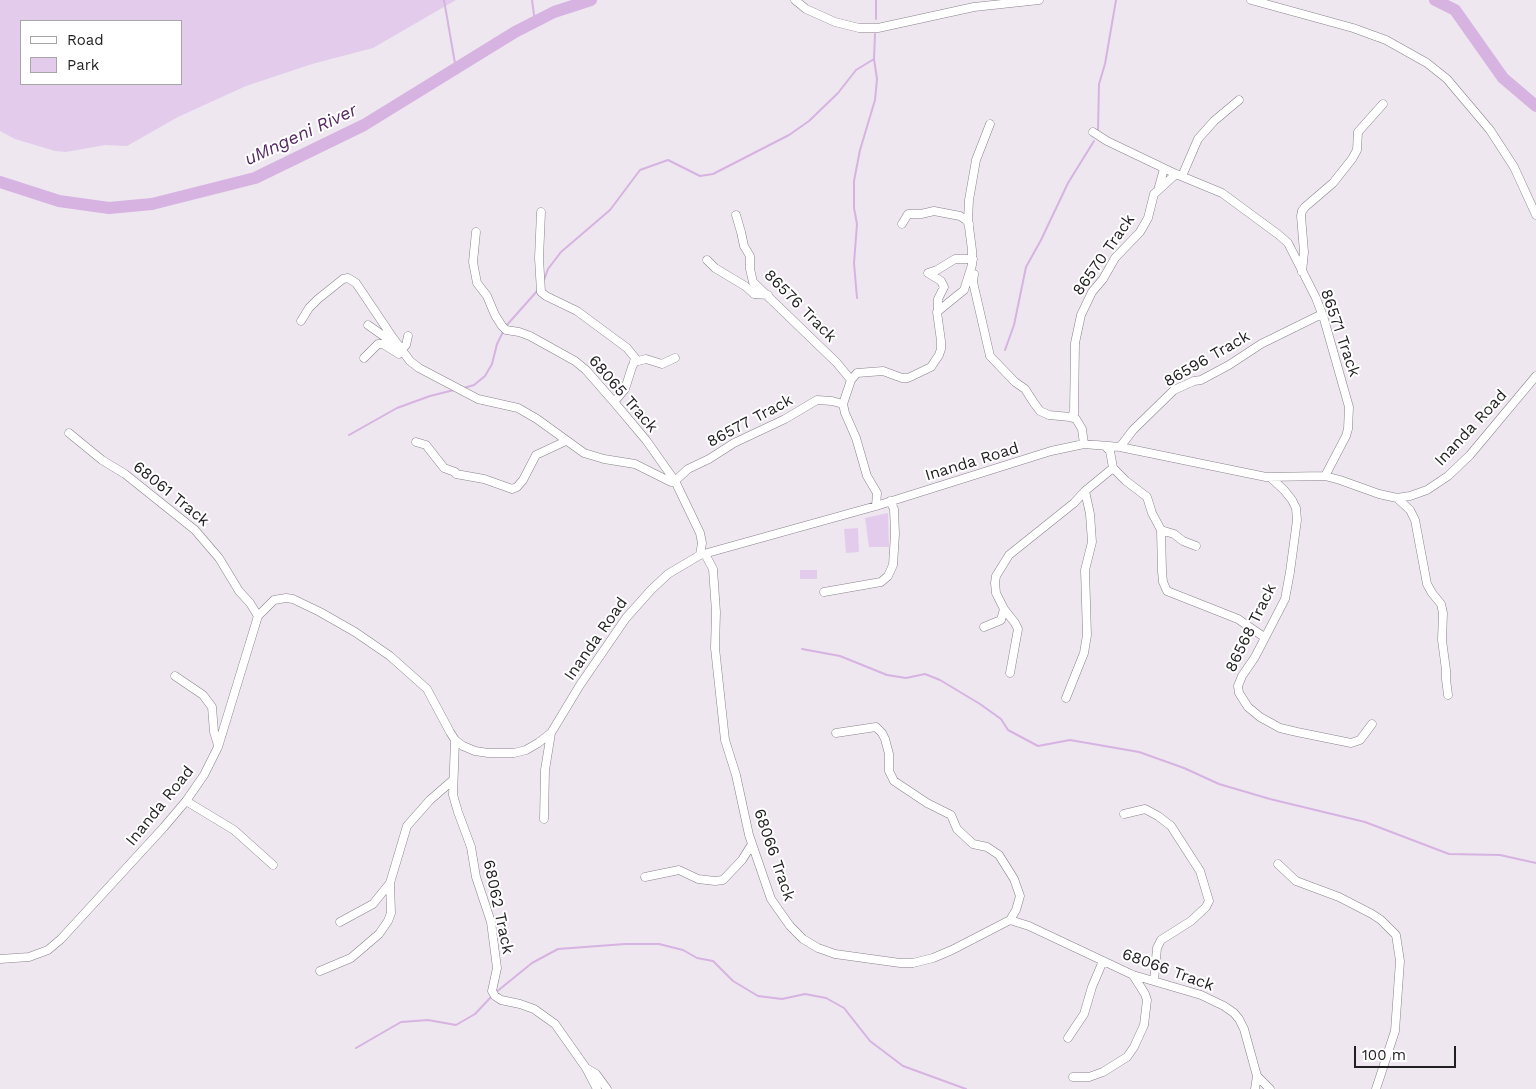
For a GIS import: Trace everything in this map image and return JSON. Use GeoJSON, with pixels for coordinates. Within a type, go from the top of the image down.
{"type":"FeatureCollection","features":[{"type":"Feature","properties":{"kind":"street"},"geometry":{"type":"LineString","coordinates":[[795,0],[806,9],[835,22],[860,28],[878,28],[974,7],[1039,0]]}},
{"type":"Feature","properties":{"kind":"street"},"geometry":{"type":"LineString","coordinates":[[1251,0],[1352,28],[1386,40],[1427,63],[1447,79],[1490,130],[1514,167],[1536,215]]}},
{"type":"Feature","properties":{"kind":"street","name":"86570 Track"},"geometry":{"type":"LineString","coordinates":[[1070,417],[1074,414],[1075,343],[1081,315],[1092,292],[1103,279],[1118,254],[1140,232],[1148,218],[1152,196],[1179,175],[1198,139],[1214,121],[1239,100]]}},
{"type":"Feature","properties":{"kind":"street"},"geometry":{"type":"LineString","coordinates":[[1302,272],[1304,252],[1302,211],[1333,183],[1352,160],[1356,150],[1358,132],[1382,104]]}},
{"type":"Feature","properties":{"kind":"street"},"geometry":{"type":"LineString","coordinates":[[990,124],[976,160],[969,200],[973,282],[990,356],[1015,382],[1025,389],[1040,411],[1049,415],[1076,419],[1082,429],[1084,444]]}},
{"type":"Feature","properties":{"kind":"street","name":"86571 Track"},"geometry":{"type":"LineString","coordinates":[[1093,132],[1102,139],[1164,169],[1222,193],[1288,243],[1316,298],[1346,393],[1349,416],[1346,436],[1324,476]]}},
{"type":"Feature","properties":{"kind":"street"},"geometry":{"type":"LineString","coordinates":[[1158,190],[1164,169]]}},
{"type":"Feature","properties":{"kind":"street"},"geometry":{"type":"LineString","coordinates":[[902,224],[908,214],[934,211],[960,216],[969,224]]}},
{"type":"Feature","properties":{"kind":"street"},"geometry":{"type":"LineString","coordinates":[[541,212],[539,258],[541,292],[577,311],[618,340],[636,359],[625,389],[614,402]]}},
{"type":"Feature","properties":{"kind":"street","name":"86576 Track"},"geometry":{"type":"LineString","coordinates":[[736,215],[744,246],[750,256],[753,282],[837,363],[851,380]]}},
{"type":"Feature","properties":{"kind":"street","name":"68065 Track"},"geometry":{"type":"LineString","coordinates":[[476,232],[473,262],[477,283],[487,296],[502,326],[506,330],[524,334],[575,361],[586,370],[646,440],[675,481],[700,533],[703,554]]}},
{"type":"Feature","properties":{"kind":"street"},"geometry":{"type":"LineString","coordinates":[[876,506],[877,494],[867,476],[856,438],[843,404],[851,380],[857,373],[876,371],[908,378],[931,366],[942,349],[937,316],[938,299],[944,287],[941,281],[928,273],[955,259],[973,262]]}},
{"type":"Feature","properties":{"kind":"street"},"geometry":{"type":"LineString","coordinates":[[707,260],[715,268],[754,294],[768,295]]}},
{"type":"Feature","properties":{"kind":"street"},"geometry":{"type":"LineString","coordinates":[[938,310],[964,290],[973,262]]}},
{"type":"Feature","properties":{"kind":"street"},"geometry":{"type":"LineString","coordinates":[[301,321],[309,308],[318,299],[343,279],[348,278],[356,283],[410,360]]}},
{"type":"Feature","properties":{"kind":"street","name":"86596 Track"},"geometry":{"type":"LineString","coordinates":[[1120,447],[1132,430],[1174,390],[1201,380],[1229,365],[1261,344],[1322,314]]}},
{"type":"Feature","properties":{"kind":"street"},"geometry":{"type":"LineString","coordinates":[[368,325],[402,349]]}},
{"type":"Feature","properties":{"kind":"street"},"geometry":{"type":"LineString","coordinates":[[402,349],[406,345],[408,336]]}},
{"type":"Feature","properties":{"kind":"street"},"geometry":{"type":"LineString","coordinates":[[364,358],[378,344],[391,348],[419,368],[469,395],[491,403],[518,408],[537,419],[584,453],[604,459],[635,464],[669,481],[675,481]]}},
{"type":"Feature","properties":{"kind":"street"},"geometry":{"type":"LineString","coordinates":[[634,362],[648,359],[662,364],[675,358]]}},
{"type":"Feature","properties":{"kind":"street","name":"Inanda Road"},"geometry":{"type":"LineString","coordinates":[[455,740],[475,751],[503,754],[526,750],[538,743],[551,732],[580,685],[626,618],[660,582],[684,563],[703,554],[876,506],[1051,451],[1084,444],[1120,447],[1266,477],[1324,476],[1379,494],[1397,498],[1410,496],[1427,490],[1448,476],[1470,455],[1536,376]]}},
{"type":"Feature","properties":{"kind":"street","name":"86577 Track"},"geometry":{"type":"LineString","coordinates":[[675,481],[688,469],[710,459],[747,436],[803,410],[816,400],[843,404]]}},
{"type":"Feature","properties":{"kind":"street","name":"68061 Track"},"geometry":{"type":"LineString","coordinates":[[69,433],[102,460],[125,474],[195,530],[219,558],[239,591],[258,616]]}},
{"type":"Feature","properties":{"kind":"street"},"geometry":{"type":"LineString","coordinates":[[416,442],[426,444],[447,470],[456,474],[491,480],[512,489],[517,487],[523,480],[536,455],[566,441]]}},
{"type":"Feature","properties":{"kind":"street"},"geometry":{"type":"LineString","coordinates":[[1105,446],[1110,452],[1113,468],[1147,497],[1152,513],[1161,530],[1163,582],[1167,591],[1238,619],[1264,637]]}},
{"type":"Feature","properties":{"kind":"street"},"geometry":{"type":"LineString","coordinates":[[1010,673],[1018,629],[996,594],[995,580],[1001,566],[1009,555],[1074,503],[1085,490],[1113,468]]}},
{"type":"Feature","properties":{"kind":"street","name":"86568 Track"},"geometry":{"type":"LineString","coordinates":[[1266,477],[1271,478],[1292,500],[1296,508],[1297,520],[1287,594],[1255,657],[1242,676],[1238,686],[1242,700],[1265,720],[1280,728],[1351,742],[1360,740],[1372,724]]}},
{"type":"Feature","properties":{"kind":"street"},"geometry":{"type":"LineString","coordinates":[[1066,698],[1086,643],[1085,570],[1092,542],[1090,514],[1085,490]]}},
{"type":"Feature","properties":{"kind":"street"},"geometry":{"type":"LineString","coordinates":[[1397,498],[1410,510],[1416,520],[1427,584],[1441,604],[1443,613],[1443,654],[1448,695]]}},
{"type":"Feature","properties":{"kind":"street"},"geometry":{"type":"LineString","coordinates":[[824,592],[882,582],[888,576],[892,569],[894,552],[894,509],[890,501]]}},
{"type":"Feature","properties":{"kind":"street"},"geometry":{"type":"LineString","coordinates":[[1161,530],[1174,534],[1183,541],[1196,546]]}},
{"type":"Feature","properties":{"kind":"street","name":"68066 Track"},"geometry":{"type":"LineString","coordinates":[[703,554],[713,569],[716,648],[725,740],[736,775],[752,844],[771,899],[783,918],[803,939],[818,948],[835,954],[900,963],[921,961],[952,950],[1010,920],[1039,929],[1133,975],[1210,999],[1234,1012],[1244,1028],[1257,1076],[1270,1089]]}},
{"type":"Feature","properties":{"kind":"street"},"geometry":{"type":"LineString","coordinates":[[258,616],[274,600],[286,598],[300,602],[355,632],[390,656],[427,689],[455,740]]}},
{"type":"Feature","properties":{"kind":"street"},"geometry":{"type":"LineString","coordinates":[[984,627],[1001,620],[1004,609]]}},
{"type":"Feature","properties":{"kind":"street","name":"Inanda Road"},"geometry":{"type":"LineString","coordinates":[[0,959],[29,957],[48,950],[61,939],[164,827],[186,800],[204,774],[218,747],[258,616]]}},
{"type":"Feature","properties":{"kind":"street"},"geometry":{"type":"LineString","coordinates":[[175,676],[203,695],[212,707],[214,732],[218,747]]}},
{"type":"Feature","properties":{"kind":"street"},"geometry":{"type":"LineString","coordinates":[[836,733],[876,727],[882,733],[889,754],[889,771],[894,781],[927,803],[950,814],[957,829],[970,842],[991,849],[999,855],[1014,879],[1020,896],[1016,910],[1010,920]]}},
{"type":"Feature","properties":{"kind":"street"},"geometry":{"type":"LineString","coordinates":[[544,820],[545,770],[551,732]]}},
{"type":"Feature","properties":{"kind":"street","name":"68062 Track"},"geometry":{"type":"LineString","coordinates":[[455,740],[454,803],[472,846],[476,877],[491,922],[497,968],[492,988],[494,994],[501,1000],[528,1006],[547,1017],[561,1031],[586,1068],[597,1089]]}},
{"type":"Feature","properties":{"kind":"street"},"geometry":{"type":"LineString","coordinates":[[320,971],[351,958],[379,934],[391,913],[390,883],[407,826],[430,800],[453,780]]}},
{"type":"Feature","properties":{"kind":"street"},"geometry":{"type":"LineString","coordinates":[[186,800],[234,830],[273,865]]}},
{"type":"Feature","properties":{"kind":"street"},"geometry":{"type":"LineString","coordinates":[[1124,814],[1145,809],[1171,826],[1200,871],[1209,901],[1206,907],[1191,921],[1161,940],[1157,948],[1154,981]]}},
{"type":"Feature","properties":{"kind":"street"},"geometry":{"type":"LineString","coordinates":[[645,877],[679,870],[698,879],[723,880],[742,860],[752,844]]}},
{"type":"Feature","properties":{"kind":"street"},"geometry":{"type":"LineString","coordinates":[[1278,864],[1296,881],[1339,897],[1372,914],[1396,935],[1400,961],[1395,1031],[1376,1089]]}},
{"type":"Feature","properties":{"kind":"street"},"geometry":{"type":"LineString","coordinates":[[340,922],[373,904],[390,883]]}},
{"type":"Feature","properties":{"kind":"street"},"geometry":{"type":"LineString","coordinates":[[1068,1038],[1084,1014],[1092,987],[1103,961]]}},
{"type":"Feature","properties":{"kind":"street"},"geometry":{"type":"LineString","coordinates":[[1074,1077],[1089,1076],[1103,1072],[1127,1057],[1134,1047],[1144,1025],[1147,1000],[1133,975]]}},
{"type":"Feature","properties":{"kind":"street"},"geometry":{"type":"LineString","coordinates":[[586,1068],[596,1074],[607,1089]]}},
{"type":"Feature","properties":{"kind":"street"},"geometry":{"type":"LineString","coordinates":[[1255,1089],[1257,1076]]}},
{"type":"Feature","properties":{"kind":"green space"},"geometry":{"type":"Polygon","coordinates":[[[0,0],[456,0],[373,48],[312,64],[246,86],[178,117],[127,146],[105,145],[66,152],[55,151],[15,139],[0,131],[0,0]]]}},
{"type":"Feature","properties":{"kind":"green space"},"geometry":{"type":"Polygon","coordinates":[[[888,513],[889,547],[869,547],[865,518],[888,513]]]}},
{"type":"Feature","properties":{"kind":"green space"},"geometry":{"type":"Polygon","coordinates":[[[858,528],[859,552],[846,553],[844,529],[858,528]]]}},
{"type":"Feature","properties":{"kind":"green space"},"geometry":{"type":"Polygon","coordinates":[[[800,570],[817,570],[817,579],[800,579],[800,570]]]}},
{"type":"Feature","properties":{"kind":"waterway"},"geometry":{"type":"LineString","coordinates":[[444,0],[456,69]]}},
{"type":"Feature","properties":{"kind":"waterway"},"geometry":{"type":"LineString","coordinates":[[532,0],[535,22]]}},
{"type":"Feature","properties":{"kind":"waterway","name":"uMngeni River"},"geometry":{"type":"LineString","coordinates":[[0,182],[59,201],[109,208],[152,204],[255,178],[364,125],[515,32],[554,12],[591,0]]}},
{"type":"Feature","properties":{"kind":"waterway"},"geometry":{"type":"LineString","coordinates":[[876,0],[876,19]]}},
{"type":"Feature","properties":{"kind":"waterway"},"geometry":{"type":"LineString","coordinates":[[1098,131],[1099,84],[1105,64],[1116,0]]}},
{"type":"Feature","properties":{"kind":"waterway","name":"uMngeni River"},"geometry":{"type":"LineString","coordinates":[[1435,0],[1455,10],[1503,78],[1536,106]]}},
{"type":"Feature","properties":{"kind":"waterway"},"geometry":{"type":"LineString","coordinates":[[857,298],[854,263],[857,224],[854,208],[854,181],[860,150],[875,100],[877,79],[874,59],[875,34]]}},
{"type":"Feature","properties":{"kind":"waterway"},"geometry":{"type":"LineString","coordinates":[[544,280],[548,269],[561,252],[610,210],[640,170],[668,160],[700,176],[713,174],[789,135],[809,121],[838,93],[856,70],[874,59]]}},
{"type":"Feature","properties":{"kind":"waterway"},"geometry":{"type":"LineString","coordinates":[[1005,350],[1014,325],[1026,267],[1068,183],[1094,141]]}},
{"type":"Feature","properties":{"kind":"waterway"},"geometry":{"type":"LineString","coordinates":[[506,326],[538,290]]}},
{"type":"Feature","properties":{"kind":"waterway"},"geometry":{"type":"LineString","coordinates":[[464,388],[474,385],[485,376],[492,364],[497,344],[504,330]]}},
{"type":"Feature","properties":{"kind":"waterway"},"geometry":{"type":"LineString","coordinates":[[349,435],[397,408],[430,396],[454,390]]}},
{"type":"Feature","properties":{"kind":"waterway"},"geometry":{"type":"LineString","coordinates":[[802,649],[840,656],[887,675],[906,678],[925,674],[940,680],[1001,719],[1008,730],[1038,746],[1070,740],[1139,752],[1184,768],[1219,784],[1270,799],[1365,822],[1449,854],[1500,855],[1536,863]]}},
{"type":"Feature","properties":{"kind":"waterway"},"geometry":{"type":"LineString","coordinates":[[495,993],[532,963],[558,949],[625,944],[659,944],[683,950],[697,958],[713,961],[733,981],[758,996],[782,999],[805,994],[826,998],[844,1008],[870,1041],[903,1066],[966,1089]]}},
{"type":"Feature","properties":{"kind":"waterway"},"geometry":{"type":"LineString","coordinates":[[356,1048],[401,1022],[428,1020],[456,1025],[475,1014],[491,997]]}}]}
